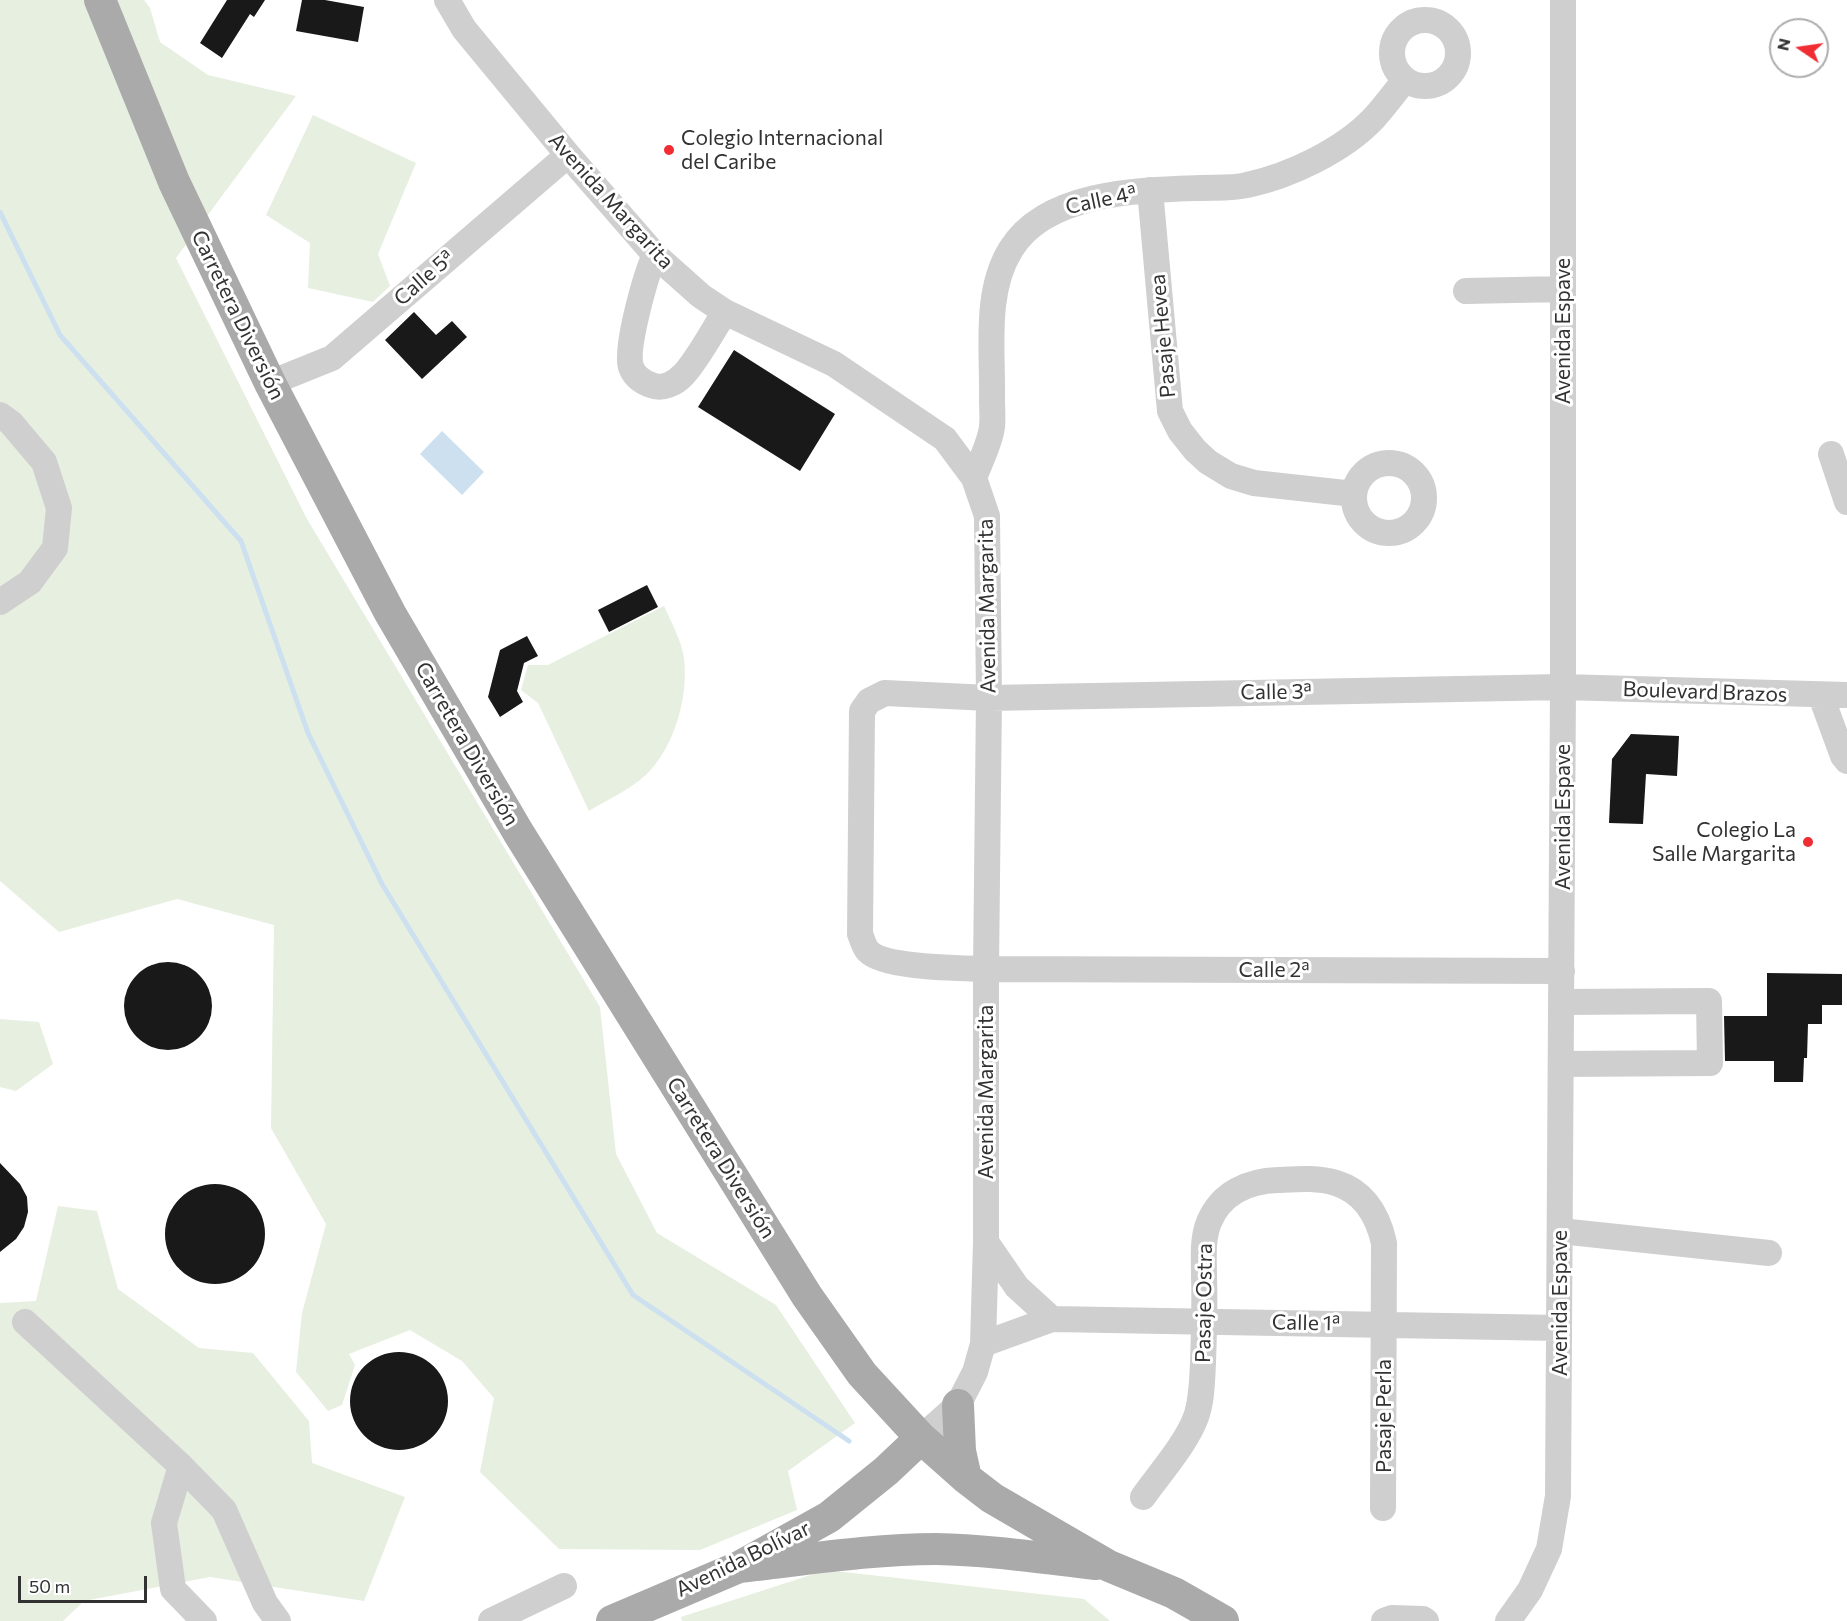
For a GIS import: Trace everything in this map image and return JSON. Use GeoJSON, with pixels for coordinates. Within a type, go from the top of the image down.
{"type":"FeatureCollection","features":[{"type":"Feature","properties":{"kind":"main road","name":"Carretera Diversión"},"geometry":{"type":"LineString","coordinates":[[100,0],[174,182],[270,383],[390,613],[518,832],[807,1296],[862,1374],[921,1438],[992,1498],[1109,1566]]}},
{"type":"Feature","properties":{"kind":"main road"},"geometry":{"type":"LineString","coordinates":[[958,1405],[960,1451],[966,1478]]}},
{"type":"Feature","properties":{"kind":"main road","name":"Avenida Bolívar"},"geometry":{"type":"LineString","coordinates":[[612,1621],[739,1567],[829,1517],[886,1471],[921,1438]]}},
{"type":"Feature","properties":{"kind":"main road"},"geometry":{"type":"LineString","coordinates":[[992,1498],[1013,1533],[1040,1558]]}},
{"type":"Feature","properties":{"kind":"main road"},"geometry":{"type":"LineString","coordinates":[[739,1567],[907,1550],[975,1551],[1040,1558],[1109,1566],[1174,1593],[1223,1621]]}},
{"type":"Feature","properties":{"kind":"street","name":"Avenida Margarita"},"geometry":{"type":"LineString","coordinates":[[447,0],[464,29],[568,155],[655,255],[701,296],[725,312],[834,364],[945,439],[974,478],[987,516],[989,698],[986,1242],[983,1344],[975,1372],[958,1405],[921,1438]]}},
{"type":"Feature","properties":{"kind":"street","name":"Avenida Espave"},"geometry":{"type":"LineString","coordinates":[[1508,1621],[1530,1590],[1549,1549],[1558,1496],[1562,1002],[1563,0]]}},
{"type":"Feature","properties":{"kind":"street","name":"Calle 4ª"},"geometry":{"type":"LineString","coordinates":[[974,478],[992,428],[993,305],[998,275],[1011,247],[1032,225],[1058,209],[1089,200],[1150,190],[1246,186],[1281,175],[1315,161],[1349,139],[1373,120],[1405,80]]}},
{"type":"Feature","properties":{"kind":"street","name":"Calle 5ª"},"geometry":{"type":"LineString","coordinates":[[270,383],[332,358],[568,155]]}},
{"type":"Feature","properties":{"kind":"street","name":"Pasaje Hevea"},"geometry":{"type":"LineString","coordinates":[[1150,190],[1170,411],[1180,431],[1208,462],[1231,476],[1254,483],[1354,494]]}},
{"type":"Feature","properties":{"kind":"street"},"geometry":{"type":"LineString","coordinates":[[655,255],[646,277],[629,354],[631,369],[637,377],[656,387],[675,382],[685,374],[725,312]]}},
{"type":"Feature","properties":{"kind":"street"},"geometry":{"type":"LineString","coordinates":[[1466,291],[1563,289]]}},
{"type":"Feature","properties":{"kind":"street"},"geometry":{"type":"LineString","coordinates":[[0,415],[11,423],[44,462],[59,508],[55,548],[30,582],[0,602]]}},
{"type":"Feature","properties":{"kind":"street"},"geometry":{"type":"LineString","coordinates":[[1831,454],[1847,502]]}},
{"type":"Feature","properties":{"kind":"street","name":"Boulevard Brazos"},"geometry":{"type":"LineString","coordinates":[[1563,687],[1847,696]]}},
{"type":"Feature","properties":{"kind":"street","name":"Calle 3ª"},"geometry":{"type":"LineString","coordinates":[[986,969],[896,963],[868,951],[860,934],[862,711],[869,701],[885,693],[989,698],[1563,687]]}},
{"type":"Feature","properties":{"kind":"street"},"geometry":{"type":"LineString","coordinates":[[1821,696],[1842,756],[1847,761]]}},
{"type":"Feature","properties":{"kind":"street","name":"Calle 2ª"},"geometry":{"type":"LineString","coordinates":[[986,969],[1562,971]]}},
{"type":"Feature","properties":{"kind":"street"},"geometry":{"type":"LineString","coordinates":[[1561,1064],[1710,1063],[1709,1001],[1562,1002]]}},
{"type":"Feature","properties":{"kind":"street","name":"Pasaje Ostra"},"geometry":{"type":"LineString","coordinates":[[1143,1497],[1185,1437],[1196,1417],[1202,1391],[1205,1322],[1204,1245],[1208,1224],[1217,1207],[1230,1193],[1247,1184],[1266,1180],[1313,1179],[1344,1185],[1359,1195],[1372,1208],[1380,1224],[1384,1244],[1385,1325]]}},
{"type":"Feature","properties":{"kind":"street"},"geometry":{"type":"LineString","coordinates":[[1560,1231],[1768,1253]]}},
{"type":"Feature","properties":{"kind":"street"},"geometry":{"type":"LineString","coordinates":[[983,1344],[1052,1319],[1017,1287],[986,1242]]}},
{"type":"Feature","properties":{"kind":"street","name":"Calle 1ª"},"geometry":{"type":"LineString","coordinates":[[1052,1319],[1560,1328]]}},
{"type":"Feature","properties":{"kind":"street"},"geometry":{"type":"LineString","coordinates":[[25,1322],[181,1466],[224,1510],[265,1603],[278,1621]]}},
{"type":"Feature","properties":{"kind":"street","name":"Pasaje Perla"},"geometry":{"type":"LineString","coordinates":[[1383,1508],[1385,1325]]}},
{"type":"Feature","properties":{"kind":"street"},"geometry":{"type":"LineString","coordinates":[[181,1466],[164,1523],[173,1589],[204,1621]]}},
{"type":"Feature","properties":{"kind":"street"},"geometry":{"type":"LineString","coordinates":[[491,1621],[564,1586]]}},
{"type":"Feature","properties":{"kind":"street"},"geometry":{"type":"LineString","coordinates":[[1384,1621],[1392,1618],[1423,1618],[1426,1621]]}},
{"type":"Feature","properties":{"kind":"green space"},"geometry":{"type":"Polygon","coordinates":[[[0,0],[144,0],[150,8],[160,42],[208,75],[296,96],[176,258],[307,519],[600,1007],[616,1154],[657,1233],[776,1305],[855,1423],[788,1471],[797,1510],[700,1550],[559,1549],[480,1472],[494,1398],[462,1361],[410,1330],[349,1354],[355,1365],[342,1405],[328,1411],[296,1372],[302,1313],[326,1224],[271,1128],[274,925],[177,899],[59,932],[0,881],[0,0]]]}},
{"type":"Feature","properties":{"kind":"green space"},"geometry":{"type":"Polygon","coordinates":[[[313,115],[416,163],[378,254],[390,286],[373,302],[308,288],[310,243],[266,215],[313,115]]]}},
{"type":"Feature","properties":{"kind":"green space"},"geometry":{"type":"Polygon","coordinates":[[[664,606],[683,651],[685,674],[681,707],[670,741],[652,769],[640,780],[589,811],[538,703],[521,690],[528,665],[548,665],[664,606]]]}},
{"type":"Feature","properties":{"kind":"green space"},"geometry":{"type":"Polygon","coordinates":[[[0,1019],[39,1022],[53,1064],[16,1091],[0,1087],[0,1019]]]}},
{"type":"Feature","properties":{"kind":"green space"},"geometry":{"type":"Polygon","coordinates":[[[58,1206],[97,1211],[118,1289],[199,1348],[253,1353],[309,1421],[312,1463],[405,1497],[364,1601],[210,1577],[84,1601],[63,1621],[0,1621],[0,1303],[36,1301],[58,1206]]]}},
{"type":"Feature","properties":{"kind":"green space"},"geometry":{"type":"Polygon","coordinates":[[[826,1570],[1084,1599],[1110,1621],[682,1621],[681,1617],[826,1570]]]}},
{"type":"Feature","properties":{"kind":"water"},"geometry":{"type":"Polygon","coordinates":[[[442,431],[484,472],[462,495],[420,454],[442,431]]]}},
{"type":"Feature","properties":{"kind":"building"},"geometry":{"type":"Polygon","coordinates":[[[227,0],[265,0],[254,17],[250,14],[222,58],[200,43],[227,0]]]}},
{"type":"Feature","properties":{"kind":"building"},"geometry":{"type":"Polygon","coordinates":[[[302,0],[325,0],[364,7],[358,42],[296,31],[302,0]]]}},
{"type":"Feature","properties":{"kind":"building"},"geometry":{"type":"Polygon","coordinates":[[[414,312],[436,335],[452,321],[467,337],[422,379],[385,340],[414,312]]]}},
{"type":"Feature","properties":{"kind":"building"},"geometry":{"type":"Polygon","coordinates":[[[734,350],[835,414],[800,471],[698,407],[734,350]]]}},
{"type":"Feature","properties":{"kind":"building"},"geometry":{"type":"Polygon","coordinates":[[[647,585],[658,607],[609,632],[598,610],[647,585]]]}},
{"type":"Feature","properties":{"kind":"building"},"geometry":{"type":"Polygon","coordinates":[[[527,636],[538,656],[524,663],[517,691],[523,702],[500,717],[488,697],[500,650],[527,636]]]}},
{"type":"Feature","properties":{"kind":"building"},"geometry":{"type":"Polygon","coordinates":[[[1631,734],[1679,736],[1677,776],[1646,774],[1643,824],[1609,823],[1612,759],[1631,734]]]}},
{"type":"Feature","properties":{"kind":"building"},"geometry":{"type":"Polygon","coordinates":[[[168,962],[185,965],[199,975],[209,989],[212,1006],[209,1023],[199,1037],[185,1047],[168,1050],[151,1047],[137,1037],[127,1023],[124,1006],[127,989],[137,975],[151,965],[168,962]]]}},
{"type":"Feature","properties":{"kind":"building"},"geometry":{"type":"Polygon","coordinates":[[[1767,973],[1842,974],[1842,1005],[1822,1005],[1822,1024],[1808,1024],[1807,1058],[1804,1058],[1803,1082],[1774,1082],[1774,1061],[1725,1061],[1724,1016],[1767,1016],[1767,973]]]}},
{"type":"Feature","properties":{"kind":"building"},"geometry":{"type":"Polygon","coordinates":[[[0,1163],[20,1184],[27,1197],[28,1212],[24,1227],[16,1239],[0,1252],[0,1163]]]}},
{"type":"Feature","properties":{"kind":"building"},"geometry":{"type":"Polygon","coordinates":[[[215,1184],[234,1188],[250,1199],[261,1215],[265,1234],[261,1253],[250,1269],[234,1280],[215,1284],[196,1280],[180,1269],[169,1253],[165,1234],[169,1215],[180,1199],[196,1188],[215,1184]]]}},
{"type":"Feature","properties":{"kind":"building"},"geometry":{"type":"Polygon","coordinates":[[[389,1352],[409,1352],[434,1366],[445,1382],[448,1401],[445,1420],[434,1436],[409,1450],[389,1450],[372,1442],[358,1428],[350,1411],[350,1391],[358,1374],[372,1360],[389,1352]]]}},
{"type":"Feature","properties":{"kind":"waterway"},"geometry":{"type":"LineString","coordinates":[[0,212],[60,335],[241,541],[308,733],[382,884],[633,1295],[849,1441]]}},
{"type":"Feature","properties":{"kind":"place","name":"Colegio Internacional del Caribe"},"geometry":{"type":"Point","coordinates":[669,150]}},
{"type":"Feature","properties":{"kind":"place","name":"Colegio La Salle Margarita"},"geometry":{"type":"Point","coordinates":[1808,842]}}]}
